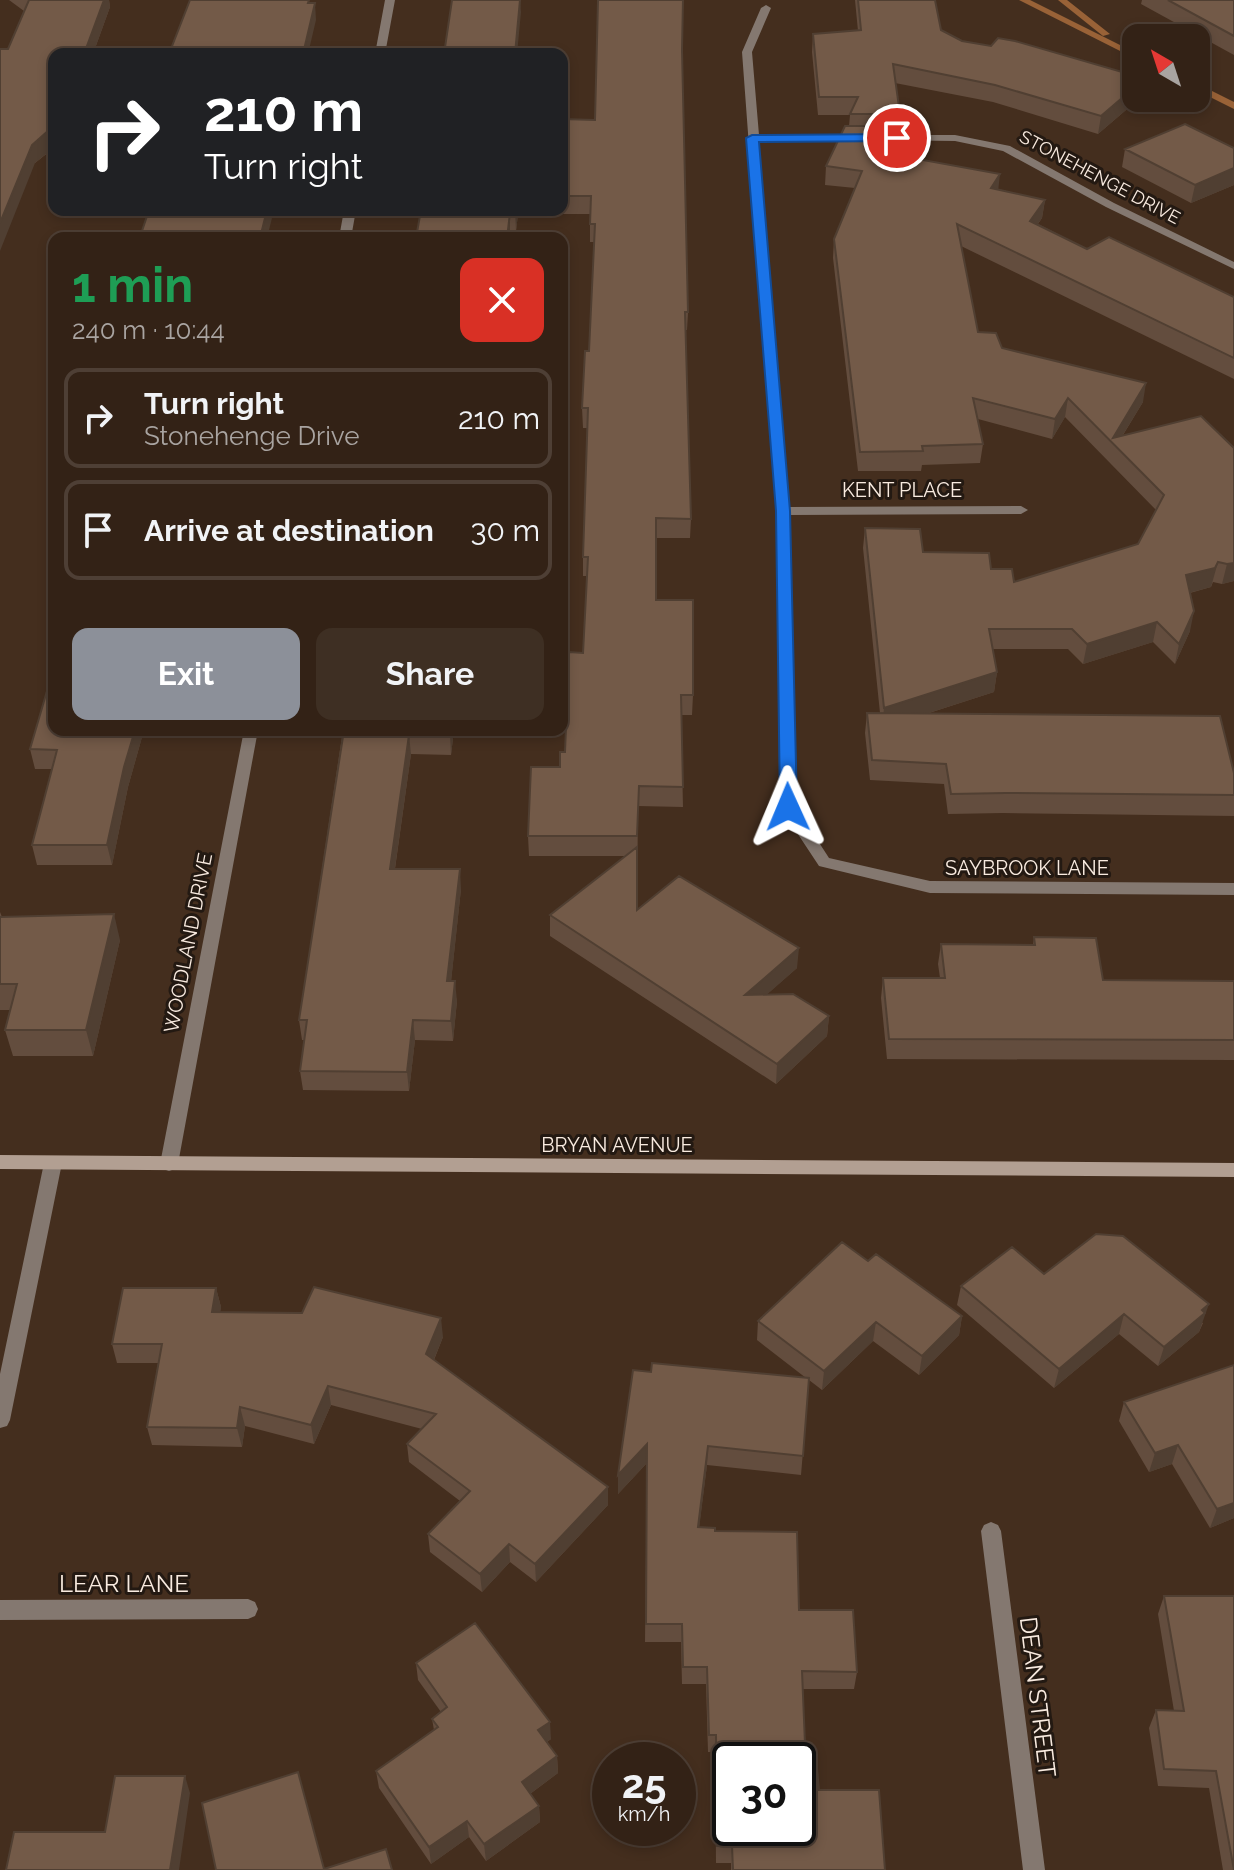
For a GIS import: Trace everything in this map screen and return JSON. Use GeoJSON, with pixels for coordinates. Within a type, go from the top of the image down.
{"type":"FeatureCollection","features":[{"type":"Feature","properties":{"kind":"main road","name":"BRYAN AVENUE"},"geometry":{"type":"LineString","coordinates":[[0,1162],[1234,1170]]}},
{"type":"Feature","properties":{"kind":"street"},"geometry":{"type":"LineString","coordinates":[[381,48],[390,0]]}},
{"type":"Feature","properties":{"kind":"street"},"geometry":{"type":"LineString","coordinates":[[766,8],[747,52],[783,511]]}},
{"type":"Feature","properties":{"kind":"street","name":"STONEHENGE DRIVE"},"geometry":{"type":"LineString","coordinates":[[752,138],[955,138],[1006,148],[1110,205],[1234,266]]}},
{"type":"Feature","properties":{"kind":"street","name":"KENT PLACE"},"geometry":{"type":"LineString","coordinates":[[783,511],[1021,510]]}},
{"type":"Feature","properties":{"kind":"street","name":"SAYBROOK LANE"},"geometry":{"type":"LineString","coordinates":[[783,511],[788,807],[824,862],[930,887],[1234,889]]}},
{"type":"Feature","properties":{"kind":"street","name":"WOODLAND DRIVE"},"geometry":{"type":"LineString","coordinates":[[169,1164],[250,736]]}},
{"type":"Feature","properties":{"kind":"street"},"geometry":{"type":"LineString","coordinates":[[0,1420],[53,1163]]}},
{"type":"Feature","properties":{"kind":"street","name":"DEAN STREET"},"geometry":{"type":"LineString","coordinates":[[991,1531],[1034,1870]]}},
{"type":"Feature","properties":{"kind":"street","name":"LEAR LANE"},"geometry":{"type":"LineString","coordinates":[[0,1610],[248,1609]]}},
{"type":"Feature","properties":{"kind":"building"},"geometry":{"type":"Polygon","coordinates":[[[29,0],[104,0],[86,48],[48,48],[48,131],[32,145],[0,223],[0,49],[8,49],[29,0]]]}},
{"type":"Feature","properties":{"kind":"building"},"geometry":{"type":"Polygon","coordinates":[[[190,0],[309,0],[308,3],[315,3],[304,48],[171,48],[190,0]]]}},
{"type":"Feature","properties":{"kind":"building"},"geometry":{"type":"Polygon","coordinates":[[[452,0],[520,0],[516,48],[445,48],[452,0]]]}},
{"type":"Feature","properties":{"kind":"building"},"geometry":{"type":"Polygon","coordinates":[[[598,0],[683,0],[688,312],[685,312],[691,519],[656,518],[656,600],[693,600],[693,695],[681,695],[683,787],[639,786],[637,836],[528,836],[531,767],[560,767],[560,752],[565,752],[568,736],[569,652],[583,653],[588,557],[583,557],[588,408],[582,408],[585,351],[589,351],[595,224],[590,224],[591,196],[568,196],[568,119],[595,120],[598,0]]]}},
{"type":"Feature","properties":{"kind":"building"},"geometry":{"type":"Polygon","coordinates":[[[858,0],[935,0],[941,30],[962,41],[991,46],[998,38],[1015,41],[1122,72],[1122,98],[1101,116],[995,85],[893,64],[900,114],[850,114],[858,97],[819,97],[813,34],[861,30],[858,0]]]}},
{"type":"Feature","properties":{"kind":"building"},"geometry":{"type":"Polygon","coordinates":[[[1168,0],[1234,0],[1234,36],[1168,0]]]}},
{"type":"Feature","properties":{"kind":"building"},"geometry":{"type":"Polygon","coordinates":[[[1185,124],[1234,148],[1234,168],[1195,185],[1125,149],[1185,124]]]}},
{"type":"Feature","properties":{"kind":"building"},"geometry":{"type":"Polygon","coordinates":[[[845,126],[901,126],[906,157],[1000,174],[991,188],[1045,200],[1030,221],[1087,249],[1109,237],[1234,297],[1234,358],[957,224],[978,332],[996,333],[1002,348],[1146,383],[1113,438],[1201,416],[1234,448],[1234,563],[1218,562],[1215,568],[1186,575],[1194,611],[1179,644],[1157,622],[1087,644],[1072,629],[989,629],[997,672],[884,708],[865,528],[920,529],[923,552],[989,553],[991,569],[1012,569],[1014,582],[1138,544],[1164,495],[1068,398],[1055,419],[973,398],[983,444],[922,446],[923,451],[860,452],[834,239],[862,171],[826,166],[845,126]]]}},
{"type":"Feature","properties":{"kind":"building"},"geometry":{"type":"Polygon","coordinates":[[[147,216],[266,216],[262,232],[142,231],[147,216]]]}},
{"type":"Feature","properties":{"kind":"building"},"geometry":{"type":"Polygon","coordinates":[[[420,216],[510,216],[508,232],[417,232],[420,216]]]}},
{"type":"Feature","properties":{"kind":"building"},"geometry":{"type":"Polygon","coordinates":[[[48,688],[48,736],[133,736],[107,845],[32,845],[57,750],[30,749],[48,688]]]}},
{"type":"Feature","properties":{"kind":"building"},"geometry":{"type":"Polygon","coordinates":[[[867,713],[1220,716],[1234,773],[1234,795],[951,794],[946,764],[872,760],[867,713]]]}},
{"type":"Feature","properties":{"kind":"building"},"geometry":{"type":"Polygon","coordinates":[[[343,736],[409,736],[390,869],[460,869],[447,981],[455,981],[451,1021],[413,1020],[407,1072],[300,1071],[307,1020],[299,1020],[343,736]]]}},
{"type":"Feature","properties":{"kind":"building"},"geometry":{"type":"Polygon","coordinates":[[[637,847],[637,910],[679,876],[799,948],[745,995],[793,994],[829,1016],[777,1064],[550,915],[637,847]]]}},
{"type":"Feature","properties":{"kind":"building"},"geometry":{"type":"Polygon","coordinates":[[[114,914],[86,1030],[5,1030],[17,984],[0,984],[0,917],[114,914]]]}},
{"type":"Feature","properties":{"kind":"building"},"geometry":{"type":"Polygon","coordinates":[[[1034,937],[1096,938],[1103,980],[1234,981],[1234,1040],[889,1039],[883,978],[945,978],[941,944],[1035,945],[1034,937]]]}},
{"type":"Feature","properties":{"kind":"building"},"geometry":{"type":"Polygon","coordinates":[[[1096,1234],[1123,1236],[1209,1304],[1202,1310],[1205,1313],[1164,1347],[1124,1314],[1059,1369],[961,1286],[1012,1247],[1044,1274],[1096,1234]]]}},
{"type":"Feature","properties":{"kind":"building"},"geometry":{"type":"Polygon","coordinates":[[[842,1242],[868,1261],[876,1254],[962,1316],[922,1356],[876,1322],[824,1371],[758,1321],[842,1242]]]}},
{"type":"Feature","properties":{"kind":"building"},"geometry":{"type":"Polygon","coordinates":[[[314,1287],[441,1318],[426,1354],[608,1487],[535,1564],[509,1544],[480,1574],[428,1534],[470,1491],[407,1444],[436,1414],[328,1386],[311,1425],[240,1407],[237,1428],[147,1427],[162,1344],[112,1344],[123,1288],[216,1288],[212,1312],[302,1313],[314,1287]]]}},
{"type":"Feature","properties":{"kind":"building"},"geometry":{"type":"Polygon","coordinates":[[[652,1363],[809,1378],[803,1456],[708,1446],[698,1527],[715,1528],[715,1531],[797,1532],[799,1610],[853,1610],[857,1672],[802,1671],[805,1742],[716,1742],[716,1735],[709,1735],[707,1667],[683,1667],[682,1624],[646,1624],[647,1444],[618,1475],[633,1370],[651,1372],[652,1363]]]}},
{"type":"Feature","properties":{"kind":"building"},"geometry":{"type":"Polygon","coordinates":[[[1234,1365],[1234,1503],[1217,1509],[1178,1445],[1155,1453],[1124,1402],[1234,1365]]]}},
{"type":"Feature","properties":{"kind":"building"},"geometry":{"type":"Polygon","coordinates":[[[1164,1596],[1234,1596],[1234,1870],[1216,1771],[1164,1769],[1156,1710],[1184,1711],[1164,1596]]]}},
{"type":"Feature","properties":{"kind":"building"},"geometry":{"type":"Polygon","coordinates":[[[475,1623],[550,1722],[538,1730],[557,1756],[522,1782],[539,1806],[484,1844],[467,1821],[429,1847],[376,1771],[438,1727],[432,1719],[447,1707],[416,1663],[475,1623]]]}},
{"type":"Feature","properties":{"kind":"building"},"geometry":{"type":"Polygon","coordinates":[[[816,1768],[819,1790],[879,1790],[885,1870],[733,1870],[732,1846],[816,1846],[816,1768]]]}},
{"type":"Feature","properties":{"kind":"building"},"geometry":{"type":"Polygon","coordinates":[[[298,1772],[324,1869],[386,1849],[392,1870],[216,1870],[202,1803],[298,1772]]]}},
{"type":"Feature","properties":{"kind":"building"},"geometry":{"type":"Polygon","coordinates":[[[115,1776],[185,1776],[170,1870],[6,1870],[14,1832],[105,1832],[115,1776]]]}},
{"type":"Feature","properties":{"kind":"waterway"},"geometry":{"type":"LineString","coordinates":[[1023,0],[1122,49]]}},
{"type":"Feature","properties":{"kind":"waterway"},"geometry":{"type":"LineString","coordinates":[[1062,0],[1106,34]]}},
{"type":"Feature","properties":{"kind":"waterway"},"geometry":{"type":"LineString","coordinates":[[1210,93],[1234,106]]}},
{"type":"Feature","properties":{"kind":"route"},"geometry":{"type":"LineString","coordinates":[[788,807],[783,511],[752,138],[897,138]]}}]}
